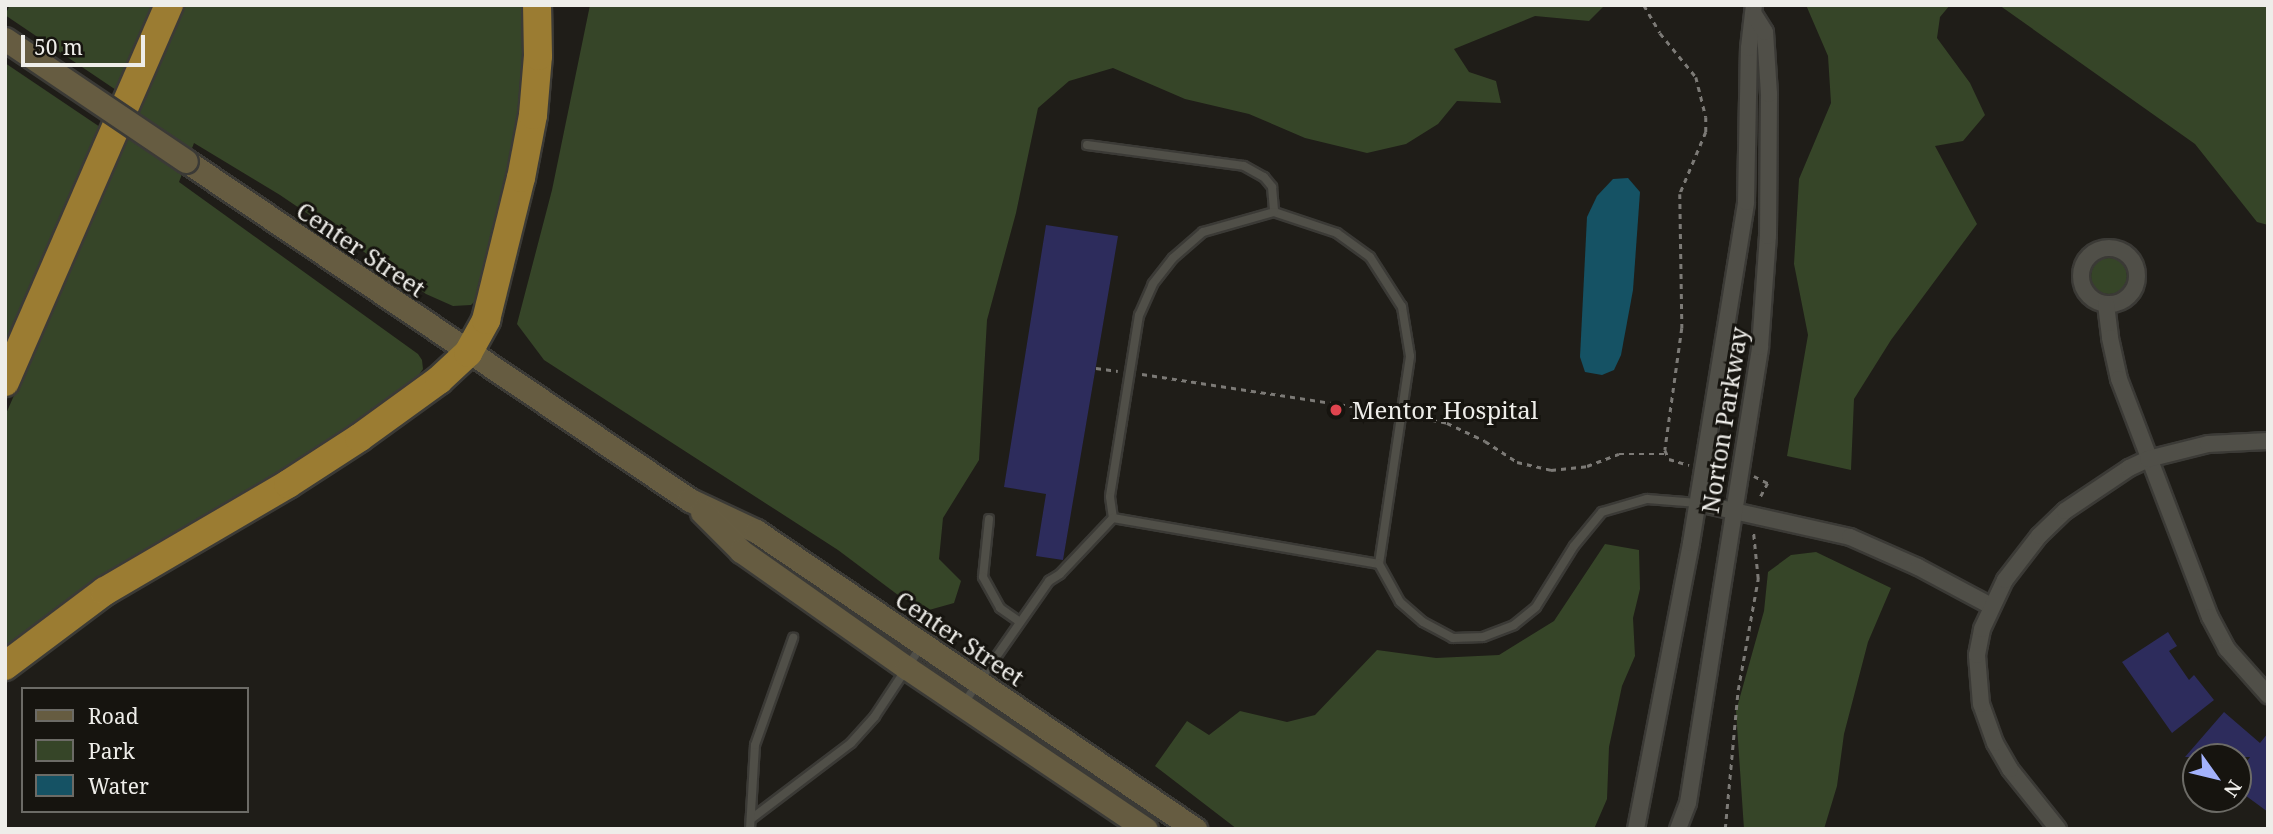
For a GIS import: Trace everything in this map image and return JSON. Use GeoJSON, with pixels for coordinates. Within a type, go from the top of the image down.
{"type":"FeatureCollection","features":[{"type":"Feature","properties":{"kind":"highway"},"geometry":{"type":"LineString","coordinates":[[5,382],[169,5]]}},
{"type":"Feature","properties":{"kind":"highway"},"geometry":{"type":"LineString","coordinates":[[5,666],[105,591],[267,497],[359,438],[439,380],[468,353],[486,320],[521,178],[533,115],[538,56],[537,5]]}},
{"type":"Feature","properties":{"kind":"main road","name":"Center Street"},"geometry":{"type":"LineString","coordinates":[[5,39],[468,353],[690,500],[756,531],[1195,829]]}},
{"type":"Feature","properties":{"kind":"main road","name":"Center Street"},"geometry":{"type":"LineString","coordinates":[[690,500],[741,551],[907,668],[1146,829]]}},
{"type":"Feature","properties":{"kind":"street","name":"Norton Parkway"},"geometry":{"type":"LineString","coordinates":[[1636,829],[1698,503],[1746,202],[1749,48],[1755,11]]}},
{"type":"Feature","properties":{"kind":"street","name":"Norton Parkway"},"geometry":{"type":"LineString","coordinates":[[1678,829],[1688,803],[1760,347],[1769,236],[1766,45],[1765,32],[1755,11]]}},
{"type":"Feature","properties":{"kind":"street"},"geometry":{"type":"LineString","coordinates":[[2106,304],[2119,379],[2216,630],[2239,664],[2268,695]]}},
{"type":"Feature","properties":{"kind":"street"},"geometry":{"type":"LineString","coordinates":[[2058,829],[2010,769],[1986,722],[1977,680],[1977,655],[1991,606],[2017,562],[2065,511],[2090,492],[2148,459],[2219,443],[2268,441]]}},
{"type":"Feature","properties":{"kind":"street"},"geometry":{"type":"LineString","coordinates":[[1698,503],[1850,537],[1918,567],[1991,606]]}},
{"type":"Feature","properties":{"kind":"lane"},"geometry":{"type":"LineString","coordinates":[[1087,145],[1244,166],[1264,177],[1272,187],[1274,212]]}},
{"type":"Feature","properties":{"kind":"lane"},"geometry":{"type":"LineString","coordinates":[[1113,518],[1110,497],[1139,315],[1153,284],[1173,258],[1203,232],[1274,212],[1337,233],[1370,257],[1389,282],[1402,307],[1410,356],[1380,564],[1400,602],[1423,621],[1453,638],[1483,637],[1514,625],[1536,607],[1574,546],[1602,512],[1647,499],[1698,503]]}},
{"type":"Feature","properties":{"kind":"lane"},"geometry":{"type":"LineString","coordinates":[[1113,518],[1380,564]]}},
{"type":"Feature","properties":{"kind":"lane"},"geometry":{"type":"LineString","coordinates":[[962,705],[1049,581],[1060,574],[1113,518]]}},
{"type":"Feature","properties":{"kind":"lane"},"geometry":{"type":"LineString","coordinates":[[989,519],[983,577],[1000,608],[1020,622]]}},
{"type":"Feature","properties":{"kind":"lane"},"geometry":{"type":"LineString","coordinates":[[750,829],[755,746],[793,638]]}},
{"type":"Feature","properties":{"kind":"lane"},"geometry":{"type":"LineString","coordinates":[[751,819],[851,743],[875,716],[922,645]]}},
{"type":"Feature","properties":{"kind":"path"},"geometry":{"type":"LineString","coordinates":[[1096,368],[1447,423],[1485,440],[1517,461],[1551,471],[1587,466],[1619,454],[1667,454]]}},
{"type":"Feature","properties":{"kind":"green space"},"geometry":{"type":"Polygon","coordinates":[[[10,5],[153,5],[116,90],[5,15],[10,5]]]}},
{"type":"Feature","properties":{"kind":"green space"},"geometry":{"type":"Polygon","coordinates":[[[185,5],[527,5],[526,87],[508,197],[479,297],[471,305],[453,306],[426,294],[280,195],[194,143],[179,182],[418,354],[423,369],[407,392],[5,655],[5,416],[185,5]]]}},
{"type":"Feature","properties":{"kind":"green space"},"geometry":{"type":"Polygon","coordinates":[[[590,5],[1605,5],[1589,21],[1535,16],[1454,49],[1469,72],[1496,81],[1501,103],[1457,101],[1438,124],[1406,144],[1367,153],[1305,138],[1249,114],[1185,99],[1113,68],[1069,81],[1038,108],[1016,213],[987,320],[979,460],[943,518],[939,559],[961,581],[954,603],[929,610],[902,598],[838,550],[544,360],[517,324],[552,190],[590,5]]]}},
{"type":"Feature","properties":{"kind":"green space"},"geometry":{"type":"Polygon","coordinates":[[[1806,5],[1950,5],[1940,17],[1937,38],[1970,83],[1985,115],[1963,141],[1935,146],[1977,224],[1891,340],[1854,399],[1851,470],[1787,456],[1808,335],[1794,264],[1799,179],[1831,103],[1828,56],[1806,5]]]}},
{"type":"Feature","properties":{"kind":"green space"},"geometry":{"type":"Polygon","coordinates":[[[1999,5],[2268,5],[2268,225],[2257,222],[2195,144],[1999,5]]]}},
{"type":"Feature","properties":{"kind":"green space"},"geometry":{"type":"Polygon","coordinates":[[[5,63],[100,127],[5,343],[5,63]]]}},
{"type":"Feature","properties":{"kind":"green space"},"geometry":{"type":"Polygon","coordinates":[[[2109,258],[2122,263],[2127,276],[2122,289],[2109,294],[2096,289],[2091,276],[2096,263],[2109,258]]]}},
{"type":"Feature","properties":{"kind":"green space"},"geometry":{"type":"Polygon","coordinates":[[[1605,544],[1639,550],[1640,589],[1633,618],[1635,656],[1622,686],[1609,747],[1607,799],[1594,829],[1237,829],[1155,766],[1187,721],[1209,735],[1240,711],[1287,722],[1315,715],[1377,650],[1436,658],[1499,655],[1554,621],[1605,544]]]}},
{"type":"Feature","properties":{"kind":"green space"},"geometry":{"type":"Polygon","coordinates":[[[1816,552],[1891,588],[1868,642],[1844,734],[1837,786],[1824,829],[1744,829],[1736,711],[1764,611],[1768,572],[1791,555],[1816,552]]]}},
{"type":"Feature","properties":{"kind":"water"},"geometry":{"type":"Polygon","coordinates":[[[1628,178],[1640,192],[1633,290],[1621,355],[1614,370],[1602,375],[1585,372],[1580,357],[1587,217],[1597,196],[1613,179],[1628,178]]]}},
{"type":"Feature","properties":{"kind":"building"},"geometry":{"type":"Polygon","coordinates":[[[1046,225],[1118,236],[1063,560],[1036,556],[1046,494],[1004,487],[1046,225]]]}},
{"type":"Feature","properties":{"kind":"building"},"geometry":{"type":"Polygon","coordinates":[[[2168,632],[2177,646],[2169,651],[2189,680],[2194,675],[2214,700],[2172,733],[2122,662],[2168,632]]]}},
{"type":"Feature","properties":{"kind":"building"},"geometry":{"type":"Polygon","coordinates":[[[2224,712],[2260,743],[2268,733],[2268,812],[2252,800],[2252,743],[2197,743],[2224,712]]]}},
{"type":"Feature","properties":{"kind":"place","name":"Mentor Hospital"},"geometry":{"type":"Point","coordinates":[1336,410]}}]}
